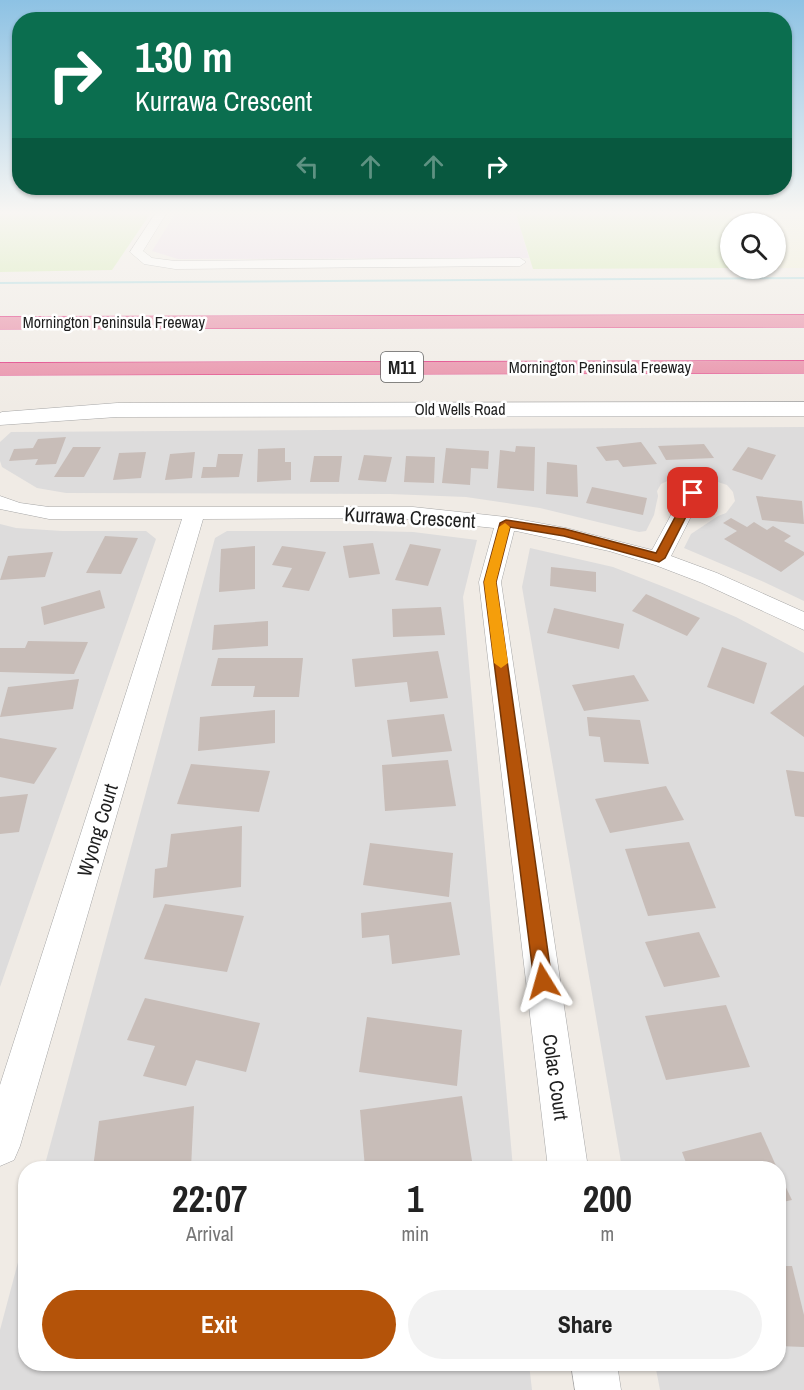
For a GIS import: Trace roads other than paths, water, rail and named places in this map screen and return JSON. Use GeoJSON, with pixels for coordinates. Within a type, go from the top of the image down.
{"type":"FeatureCollection","features":[{"type":"Feature","properties":{"kind":"highway","name":"Mornington Peninsula Freeway"},"geometry":{"type":"LineString","coordinates":[[0,323],[804,321]]}},
{"type":"Feature","properties":{"kind":"highway","name":"Mornington Peninsula Freeway"},"geometry":{"type":"LineString","coordinates":[[0,369],[804,367]]}},
{"type":"Feature","properties":{"kind":"street","name":"Old Wells Road"},"geometry":{"type":"LineString","coordinates":[[2,414],[117,410],[804,409]]}},
{"type":"Feature","properties":{"kind":"street"},"geometry":{"type":"LineString","coordinates":[[659,558],[693,493]]}},
{"type":"Feature","properties":{"kind":"street","name":"Kurrawa Crescent"},"geometry":{"type":"LineString","coordinates":[[0,502],[16,508],[49,513],[411,513],[506,523],[565,533],[659,558],[758,597],[804,622]]}},
{"type":"Feature","properties":{"kind":"street","name":"Wyong Court"},"geometry":{"type":"LineString","coordinates":[[0,1146],[194,514]]}},
{"type":"Feature","properties":{"kind":"street","name":"Colac Court"},"geometry":{"type":"LineString","coordinates":[[506,523],[490,582],[567,1161]]}},
{"type":"Feature","properties":{"kind":"street"},"geometry":{"type":"LineString","coordinates":[[595,1371],[598,1390]]}},
{"type":"Feature","properties":{"kind":"waterway"},"geometry":{"type":"LineString","coordinates":[[0,283],[665,279]]}}]}
